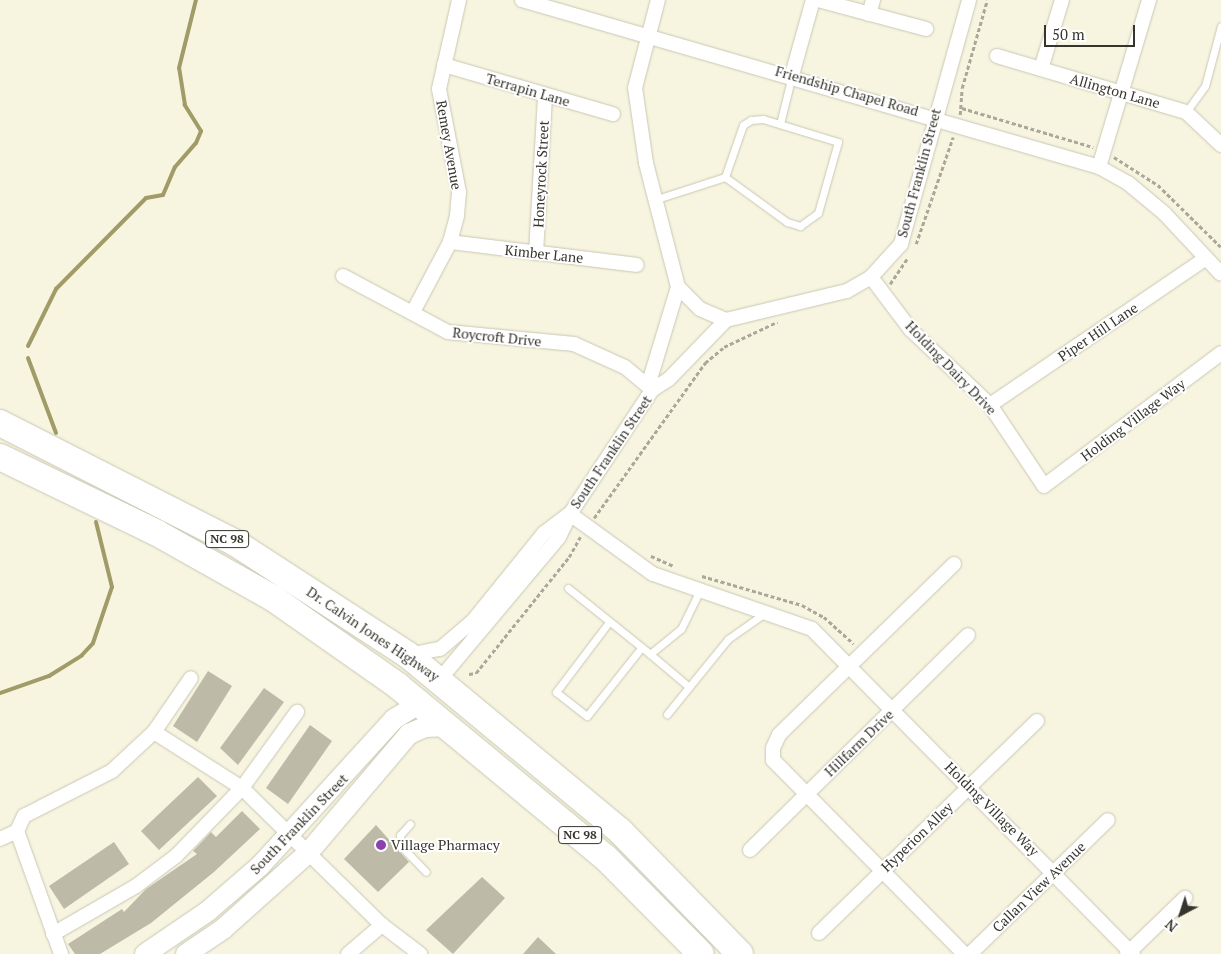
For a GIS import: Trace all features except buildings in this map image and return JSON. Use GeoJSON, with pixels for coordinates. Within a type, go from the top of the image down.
{"type":"FeatureCollection","features":[{"type":"Feature","properties":{"kind":"highway","name":"Dr. Calvin Jones Highway"},"geometry":{"type":"LineString","coordinates":[[0,423],[234,542],[408,655],[440,679],[620,831],[740,954]]}},
{"type":"Feature","properties":{"kind":"highway"},"geometry":{"type":"LineString","coordinates":[[0,440],[79,472],[110,478]]}},
{"type":"Feature","properties":{"kind":"highway","name":"Dr. Calvin Jones Highway"},"geometry":{"type":"LineString","coordinates":[[0,458],[157,533],[290,610],[421,703],[450,726],[605,857],[701,954]]}},
{"type":"Feature","properties":{"kind":"highway"},"geometry":{"type":"LineString","coordinates":[[290,610],[326,621],[395,667],[440,679]]}},
{"type":"Feature","properties":{"kind":"highway"},"geometry":{"type":"LineString","coordinates":[[421,703],[441,707],[471,724],[531,772],[547,769]]}},
{"type":"Feature","properties":{"kind":"highway"},"geometry":{"type":"LineString","coordinates":[[605,857],[629,868],[715,954]]}},
{"type":"Feature","properties":{"kind":"street","name":"Remey Avenue"},"geometry":{"type":"LineString","coordinates":[[413,312],[450,242],[458,192],[439,89],[458,0]]}},
{"type":"Feature","properties":{"kind":"street","name":"Friendship Chapel Road"},"geometry":{"type":"LineString","coordinates":[[522,0],[934,116],[1099,167],[1128,183],[1164,213],[1221,274]]}},
{"type":"Feature","properties":{"kind":"street"},"geometry":{"type":"LineString","coordinates":[[658,0],[635,88],[646,164],[657,200],[678,287],[700,309],[726,320]]}},
{"type":"Feature","properties":{"kind":"street"},"geometry":{"type":"LineString","coordinates":[[792,75],[812,0]]}},
{"type":"Feature","properties":{"kind":"street"},"geometry":{"type":"LineString","coordinates":[[818,0],[836,2],[869,14],[926,30]]}},
{"type":"Feature","properties":{"kind":"street"},"geometry":{"type":"LineString","coordinates":[[869,14],[873,0]]}},
{"type":"Feature","properties":{"kind":"street","name":"South Franklin Street"},"geometry":{"type":"LineString","coordinates":[[440,679],[559,537],[570,514],[652,390],[669,379],[726,320],[847,291],[871,277],[900,244],[934,116],[969,0]]}},
{"type":"Feature","properties":{"kind":"street"},"geometry":{"type":"LineString","coordinates":[[1041,69],[1062,0]]}},
{"type":"Feature","properties":{"kind":"street"},"geometry":{"type":"LineString","coordinates":[[1099,167],[1149,0]]}},
{"type":"Feature","properties":{"kind":"street","name":"Allington Lane"},"geometry":{"type":"LineString","coordinates":[[997,56],[1186,112],[1221,145]]}},
{"type":"Feature","properties":{"kind":"street","name":"Terrapin Lane"},"geometry":{"type":"LineString","coordinates":[[444,65],[613,114]]}},
{"type":"Feature","properties":{"kind":"street","name":"Honeyrock Street"},"geometry":{"type":"LineString","coordinates":[[536,254],[546,95]]}},
{"type":"Feature","properties":{"kind":"street","name":"Kimber Lane"},"geometry":{"type":"LineString","coordinates":[[450,242],[637,265]]}},
{"type":"Feature","properties":{"kind":"street","name":"Piper Hill Lane"},"geometry":{"type":"LineString","coordinates":[[990,405],[1206,258]]}},
{"type":"Feature","properties":{"kind":"street","name":"Roycroft Drive"},"geometry":{"type":"LineString","coordinates":[[344,276],[448,332],[574,344],[625,367],[652,390]]}},
{"type":"Feature","properties":{"kind":"street","name":"Holding Dairy Drive"},"geometry":{"type":"LineString","coordinates":[[871,277],[912,330],[990,405],[1044,486]]}},
{"type":"Feature","properties":{"kind":"street","name":"South Franklin Street"},"geometry":{"type":"LineString","coordinates":[[652,390],[651,376],[678,287]]}},
{"type":"Feature","properties":{"kind":"street","name":"Holding Village Way"},"geometry":{"type":"LineString","coordinates":[[1044,486],[1221,353]]}},
{"type":"Feature","properties":{"kind":"street","name":"South Franklin Street"},"geometry":{"type":"LineString","coordinates":[[408,655],[440,649],[473,621],[544,533],[570,514]]}},
{"type":"Feature","properties":{"kind":"street","name":"Holding Village Way"},"geometry":{"type":"LineString","coordinates":[[570,514],[652,574],[768,611],[812,630],[850,664],[894,708],[1130,953]]}},
{"type":"Feature","properties":{"kind":"street"},"geometry":{"type":"LineString","coordinates":[[954,564],[779,735],[773,748],[773,760],[964,954]]}},
{"type":"Feature","properties":{"kind":"street","name":"Hillfarm Drive"},"geometry":{"type":"LineString","coordinates":[[750,850],[968,635]]}},
{"type":"Feature","properties":{"kind":"street"},"geometry":{"type":"LineString","coordinates":[[0,839],[16,831],[24,816],[93,784],[154,732],[190,678]]}},
{"type":"Feature","properties":{"kind":"street","name":"South Franklin Street"},"geometry":{"type":"LineString","coordinates":[[145,954],[208,911],[291,836],[394,720],[421,703]]}},
{"type":"Feature","properties":{"kind":"street"},"geometry":{"type":"LineString","coordinates":[[54,934],[136,886],[176,856],[242,788],[297,712]]}},
{"type":"Feature","properties":{"kind":"street","name":"Hyperion Alley"},"geometry":{"type":"LineString","coordinates":[[819,933],[1037,720]]}},
{"type":"Feature","properties":{"kind":"street","name":"South Franklin Street"},"geometry":{"type":"LineString","coordinates":[[186,954],[223,929],[308,853],[409,734],[425,727],[450,726]]}},
{"type":"Feature","properties":{"kind":"street"},"geometry":{"type":"LineString","coordinates":[[154,732],[242,788],[382,925],[420,954]]}},
{"type":"Feature","properties":{"kind":"street","name":"Callan View Avenue"},"geometry":{"type":"LineString","coordinates":[[970,954],[1108,820]]}},
{"type":"Feature","properties":{"kind":"street"},"geometry":{"type":"LineString","coordinates":[[16,831],[61,954]]}},
{"type":"Feature","properties":{"kind":"street"},"geometry":{"type":"LineString","coordinates":[[1130,953],[1185,898]]}},
{"type":"Feature","properties":{"kind":"street"},"geometry":{"type":"LineString","coordinates":[[348,954],[382,925]]}},
{"type":"Feature","properties":{"kind":"lane"},"geometry":{"type":"LineString","coordinates":[[1186,112],[1205,86],[1221,26]]}},
{"type":"Feature","properties":{"kind":"lane"},"geometry":{"type":"LineString","coordinates":[[780,124],[792,75]]}},
{"type":"Feature","properties":{"kind":"lane"},"geometry":{"type":"LineString","coordinates":[[763,119],[838,142],[818,213],[811,221],[800,226],[788,222],[724,177],[743,125],[763,119]]}},
{"type":"Feature","properties":{"kind":"lane"},"geometry":{"type":"LineString","coordinates":[[657,200],[724,177]]}},
{"type":"Feature","properties":{"kind":"lane"},"geometry":{"type":"LineString","coordinates":[[568,588],[689,687]]}},
{"type":"Feature","properties":{"kind":"lane"},"geometry":{"type":"LineString","coordinates":[[650,654],[681,629],[700,590]]}},
{"type":"Feature","properties":{"kind":"lane"},"geometry":{"type":"LineString","coordinates":[[744,603],[745,623]]}},
{"type":"Feature","properties":{"kind":"lane"},"geometry":{"type":"LineString","coordinates":[[667,714],[745,623],[768,611]]}},
{"type":"Feature","properties":{"kind":"lane"},"geometry":{"type":"LineString","coordinates":[[609,622],[556,692],[587,716],[641,648]]}},
{"type":"Feature","properties":{"kind":"lane"},"geometry":{"type":"LineString","coordinates":[[410,824],[400,835],[400,846],[426,872]]}},
{"type":"Feature","properties":{"kind":"path"},"geometry":{"type":"LineString","coordinates":[[961,114],[962,108],[959,100],[986,0]]}},
{"type":"Feature","properties":{"kind":"path"},"geometry":{"type":"LineString","coordinates":[[962,108],[1096,148]]}},
{"type":"Feature","properties":{"kind":"path"},"geometry":{"type":"LineString","coordinates":[[914,247],[956,130]]}},
{"type":"Feature","properties":{"kind":"path"},"geometry":{"type":"LineString","coordinates":[[1114,158],[1158,185],[1221,247]]}},
{"type":"Feature","properties":{"kind":"path"},"geometry":{"type":"LineString","coordinates":[[891,282],[909,255]]}},
{"type":"Feature","properties":{"kind":"path"},"geometry":{"type":"LineString","coordinates":[[599,520],[594,517],[705,363],[752,331],[786,320]]}},
{"type":"Feature","properties":{"kind":"path"},"geometry":{"type":"LineString","coordinates":[[469,674],[476,673],[577,541]]}},
{"type":"Feature","properties":{"kind":"path"},"geometry":{"type":"LineString","coordinates":[[644,551],[678,568]]}},
{"type":"Feature","properties":{"kind":"path"},"geometry":{"type":"LineString","coordinates":[[695,574],[802,605],[824,617],[856,646]]}},
{"type":"Feature","properties":{"kind":"waterway"},"geometry":{"type":"LineString","coordinates":[[28,346],[56,289],[146,198],[163,195],[175,167],[196,143],[201,131],[185,105],[179,68],[196,0]]}},
{"type":"Feature","properties":{"kind":"waterway"},"geometry":{"type":"LineString","coordinates":[[28,358],[56,433]]}},
{"type":"Feature","properties":{"kind":"waterway"},"geometry":{"type":"LineString","coordinates":[[0,693],[49,676],[82,655],[93,643],[112,587],[96,522]]}},
{"type":"Feature","properties":{"kind":"place","name":"Village Pharmacy"},"geometry":{"type":"Point","coordinates":[381,845]}}]}
